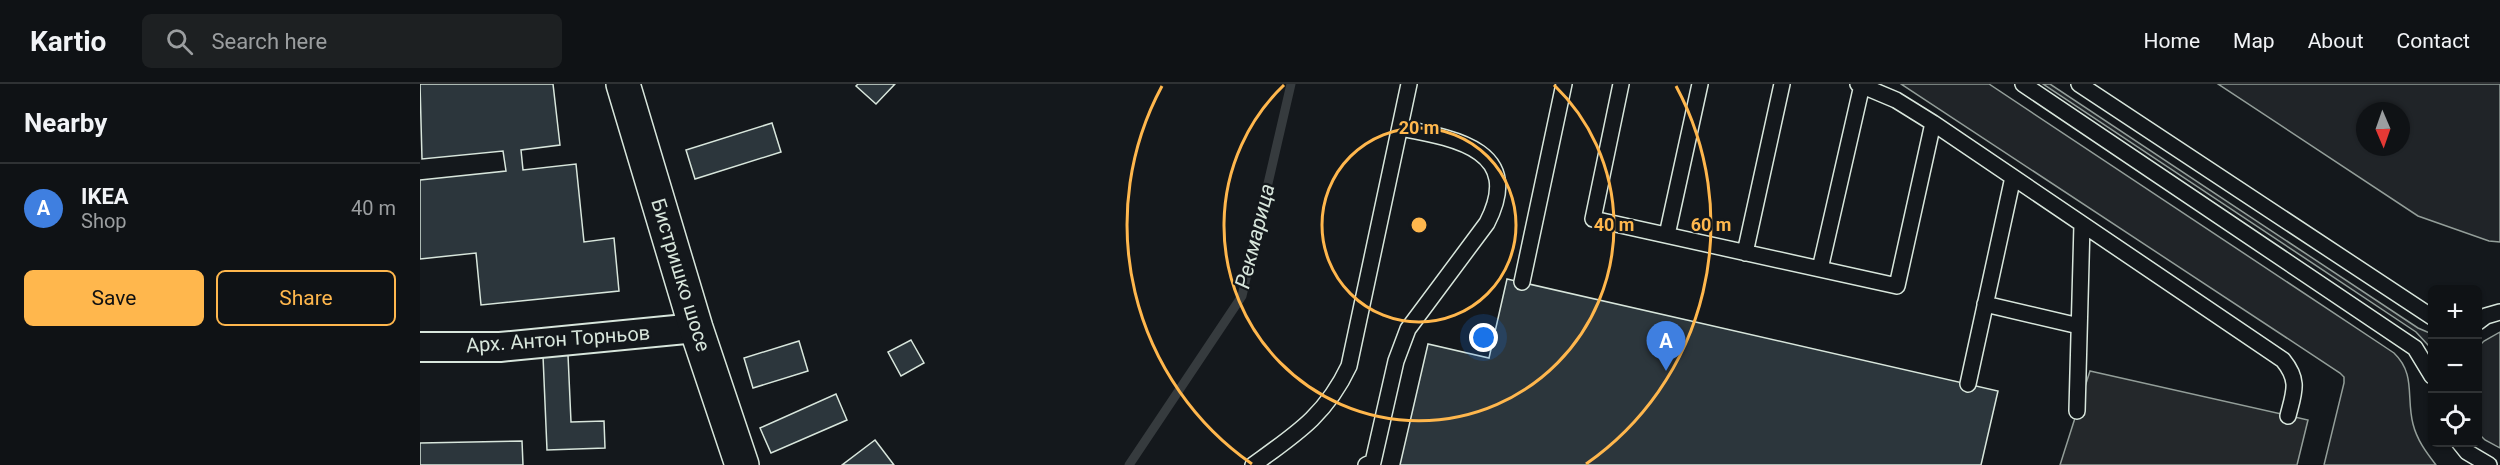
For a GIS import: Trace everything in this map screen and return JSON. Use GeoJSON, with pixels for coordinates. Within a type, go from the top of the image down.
{"type":"FeatureCollection","features":[{"type":"Feature","properties":{"kind":"street","name":"Бистришко шосе"},"geometry":{"type":"LineString","coordinates":[[622,84],[696,328],[742,465]]}},
{"type":"Feature","properties":{"kind":"street","name":"Арх. Антон Торньов"},"geometry":{"type":"LineString","coordinates":[[420,347],[500,347],[696,328]]}},
{"type":"Feature","properties":{"kind":"lane"},"geometry":{"type":"LineString","coordinates":[[1253,465],[1314,419],[1342,381],[1349,366],[1409,84]]}},
{"type":"Feature","properties":{"kind":"lane"},"geometry":{"type":"LineString","coordinates":[[1522,282],[1564,84]]}},
{"type":"Feature","properties":{"kind":"lane"},"geometry":{"type":"LineString","coordinates":[[1621,84],[1593,219],[1897,286],[1934,123]]}},
{"type":"Feature","properties":{"kind":"lane"},"geometry":{"type":"LineString","coordinates":[[1667,235],[1700,84]]}},
{"type":"Feature","properties":{"kind":"lane"},"geometry":{"type":"LineString","coordinates":[[1745,253],[1782,84]]}},
{"type":"Feature","properties":{"kind":"lane"},"geometry":{"type":"LineString","coordinates":[[2023,84],[2415,348],[2428,368]]}},
{"type":"Feature","properties":{"kind":"lane"},"geometry":{"type":"LineString","coordinates":[[2079,84],[2428,314]]}},
{"type":"Feature","properties":{"kind":"lane"},"geometry":{"type":"LineString","coordinates":[[1821,269],[1860,85],[1896,100],[1934,123],[2283,360],[2293,372],[2295,387],[2288,416]]}},
{"type":"Feature","properties":{"kind":"lane"},"geometry":{"type":"LineString","coordinates":[[1366,465],[1373,462],[1396,361],[1408,329],[1487,223],[1495,206],[1499,189],[1494,170],[1484,156],[1468,144],[1400,128]]}},
{"type":"Feature","properties":{"kind":"lane"},"geometry":{"type":"LineString","coordinates":[[1968,384],[2013,177]]}},
{"type":"Feature","properties":{"kind":"lane"},"geometry":{"type":"LineString","coordinates":[[2077,411],[2082,224]]}},
{"type":"Feature","properties":{"kind":"lane"},"geometry":{"type":"LineString","coordinates":[[1985,304],[2079,326]]}},
{"type":"Feature","properties":{"kind":"lane"},"geometry":{"type":"LineString","coordinates":[[2463,447],[2467,452],[2489,465]]}},
{"type":"Feature","properties":{"kind":"shaded area"},"geometry":{"type":"Polygon","coordinates":[[[1901,84],[1989,84],[2394,353],[2401,361],[2408,378],[2411,414],[2415,430],[2422,446],[2436,465],[2324,465],[2344,383],[2344,377],[2340,373],[1901,84]]]}},
{"type":"Feature","properties":{"kind":"shaded area"},"geometry":{"type":"Polygon","coordinates":[[[2043,84],[2050,84],[2418,328],[2428,332],[2428,345],[2416,332],[2043,84]]]}},
{"type":"Feature","properties":{"kind":"shaded area"},"geometry":{"type":"Polygon","coordinates":[[[2218,84],[2500,84],[2500,242],[2489,241],[2418,216],[2218,84]]]}},
{"type":"Feature","properties":{"kind":"shaded area"},"geometry":{"type":"Polygon","coordinates":[[[2500,332],[2500,448],[2482,437],[2482,343],[2500,332]]]}},
{"type":"Feature","properties":{"kind":"shaded area"},"geometry":{"type":"Polygon","coordinates":[[[2090,371],[2308,420],[2297,465],[2060,465],[2090,371]]]}},
{"type":"Feature","properties":{"kind":"building"},"geometry":{"type":"Polygon","coordinates":[[[420,84],[553,84],[560,145],[521,150],[523,170],[576,164],[584,242],[614,238],[619,291],[481,305],[476,253],[420,259],[420,180],[506,171],[503,151],[422,159],[420,84]]]}},
{"type":"Feature","properties":{"kind":"building"},"geometry":{"type":"Polygon","coordinates":[[[858,84],[895,84],[876,104],[856,86],[858,84]]]}},
{"type":"Feature","properties":{"kind":"building"},"geometry":{"type":"Polygon","coordinates":[[[772,123],[781,152],[695,179],[686,150],[772,123]]]}},
{"type":"Feature","properties":{"kind":"building"},"geometry":{"type":"Polygon","coordinates":[[[1507,279],[1998,391],[1981,465],[1400,465],[1428,344],[1489,358],[1507,279]]]}},
{"type":"Feature","properties":{"kind":"building"},"geometry":{"type":"Polygon","coordinates":[[[911,340],[924,363],[901,376],[888,352],[911,340]]]}},
{"type":"Feature","properties":{"kind":"building"},"geometry":{"type":"Polygon","coordinates":[[[799,341],[808,371],[753,388],[744,358],[799,341]]]}},
{"type":"Feature","properties":{"kind":"building"},"geometry":{"type":"Polygon","coordinates":[[[568,355],[571,422],[604,421],[605,448],[547,450],[543,356],[568,355]]]}},
{"type":"Feature","properties":{"kind":"building"},"geometry":{"type":"Polygon","coordinates":[[[836,394],[847,420],[771,453],[760,428],[836,394]]]}},
{"type":"Feature","properties":{"kind":"building"},"geometry":{"type":"Polygon","coordinates":[[[875,440],[894,465],[842,465],[875,440]]]}},
{"type":"Feature","properties":{"kind":"building"},"geometry":{"type":"Polygon","coordinates":[[[522,441],[523,465],[420,465],[420,443],[522,441]]]}},
{"type":"Feature","properties":{"kind":"waterway","name":"Рекмарица"},"geometry":{"type":"LineString","coordinates":[[1129,465],[1242,296],[1291,84]]}},
{"type":"Feature","properties":{"kind":"place","name":"IKEA"},"geometry":{"type":"Point","coordinates":[1666,371]}}]}
